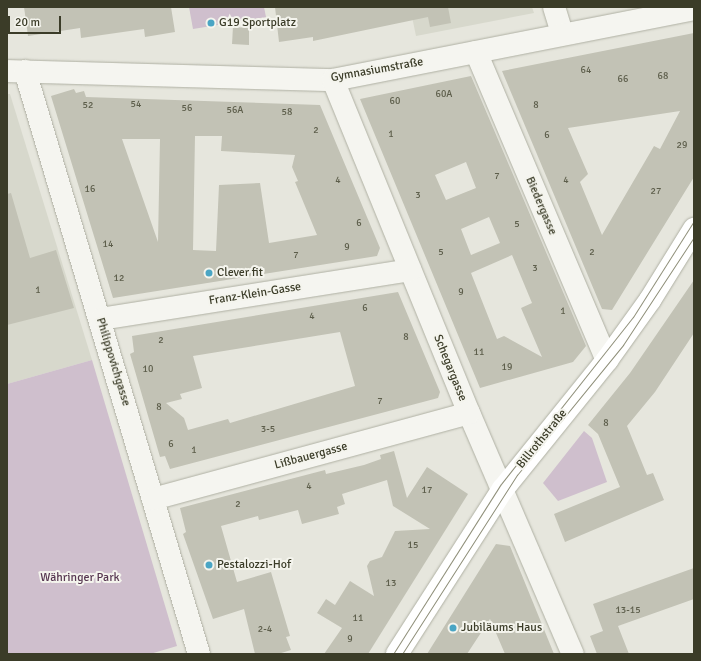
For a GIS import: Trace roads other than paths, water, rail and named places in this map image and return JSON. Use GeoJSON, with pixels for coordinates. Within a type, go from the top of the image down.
{"type":"FeatureCollection","features":[{"type":"Feature","properties":{"kind":"main road","name":"Billrothstraße"},"geometry":{"type":"LineString","coordinates":[[397,654],[503,488],[607,360],[650,300],[694,229]]}},
{"type":"Feature","properties":{"kind":"street"},"geometry":{"type":"LineString","coordinates":[[554,7],[562,34]]}},
{"type":"Feature","properties":{"kind":"street","name":"Gymnasiumstraße"},"geometry":{"type":"LineString","coordinates":[[16,71],[333,80],[694,9]]}},
{"type":"Feature","properties":{"kind":"street","name":"Biedergasse"},"geometry":{"type":"LineString","coordinates":[[476,52],[607,360]]}},
{"type":"Feature","properties":{"kind":"street","name":"Philippovichgasse"},"geometry":{"type":"LineString","coordinates":[[16,71],[101,319],[199,654]]}},
{"type":"Feature","properties":{"kind":"street","name":"Schegargasse"},"geometry":{"type":"LineString","coordinates":[[333,80],[469,413],[503,488],[573,654]]}},
{"type":"Feature","properties":{"kind":"street","name":"Franz-Klein-Gasse"},"geometry":{"type":"LineString","coordinates":[[101,319],[410,270]]}},
{"type":"Feature","properties":{"kind":"street","name":"Lißbauergasse"},"geometry":{"type":"LineString","coordinates":[[153,499],[469,413]]}},
{"type":"Feature","properties":{"kind":"tram line"},"geometry":{"type":"LineString","coordinates":[[393,654],[501,484],[633,317],[694,221]]}},
{"type":"Feature","properties":{"kind":"tram line"},"geometry":{"type":"LineString","coordinates":[[402,654],[517,475],[623,345],[694,237]]}},
{"type":"Feature","properties":{"kind":"place","name":"G19 Sportplatz"},"geometry":{"type":"Point","coordinates":[211,23]}},
{"type":"Feature","properties":{"kind":"place","name":"Clever fit"},"geometry":{"type":"Point","coordinates":[209,273]}},
{"type":"Feature","properties":{"kind":"place","name":"Pestalozzi-Hof"},"geometry":{"type":"Point","coordinates":[209,565]}},
{"type":"Feature","properties":{"kind":"place","name":"Jubiläums Haus"},"geometry":{"type":"Point","coordinates":[453,628]}},
{"type":"Feature","properties":{"kind":"park label","name":"Währinger Park"},"geometry":{"type":"Point","coordinates":[80,578]}}]}
